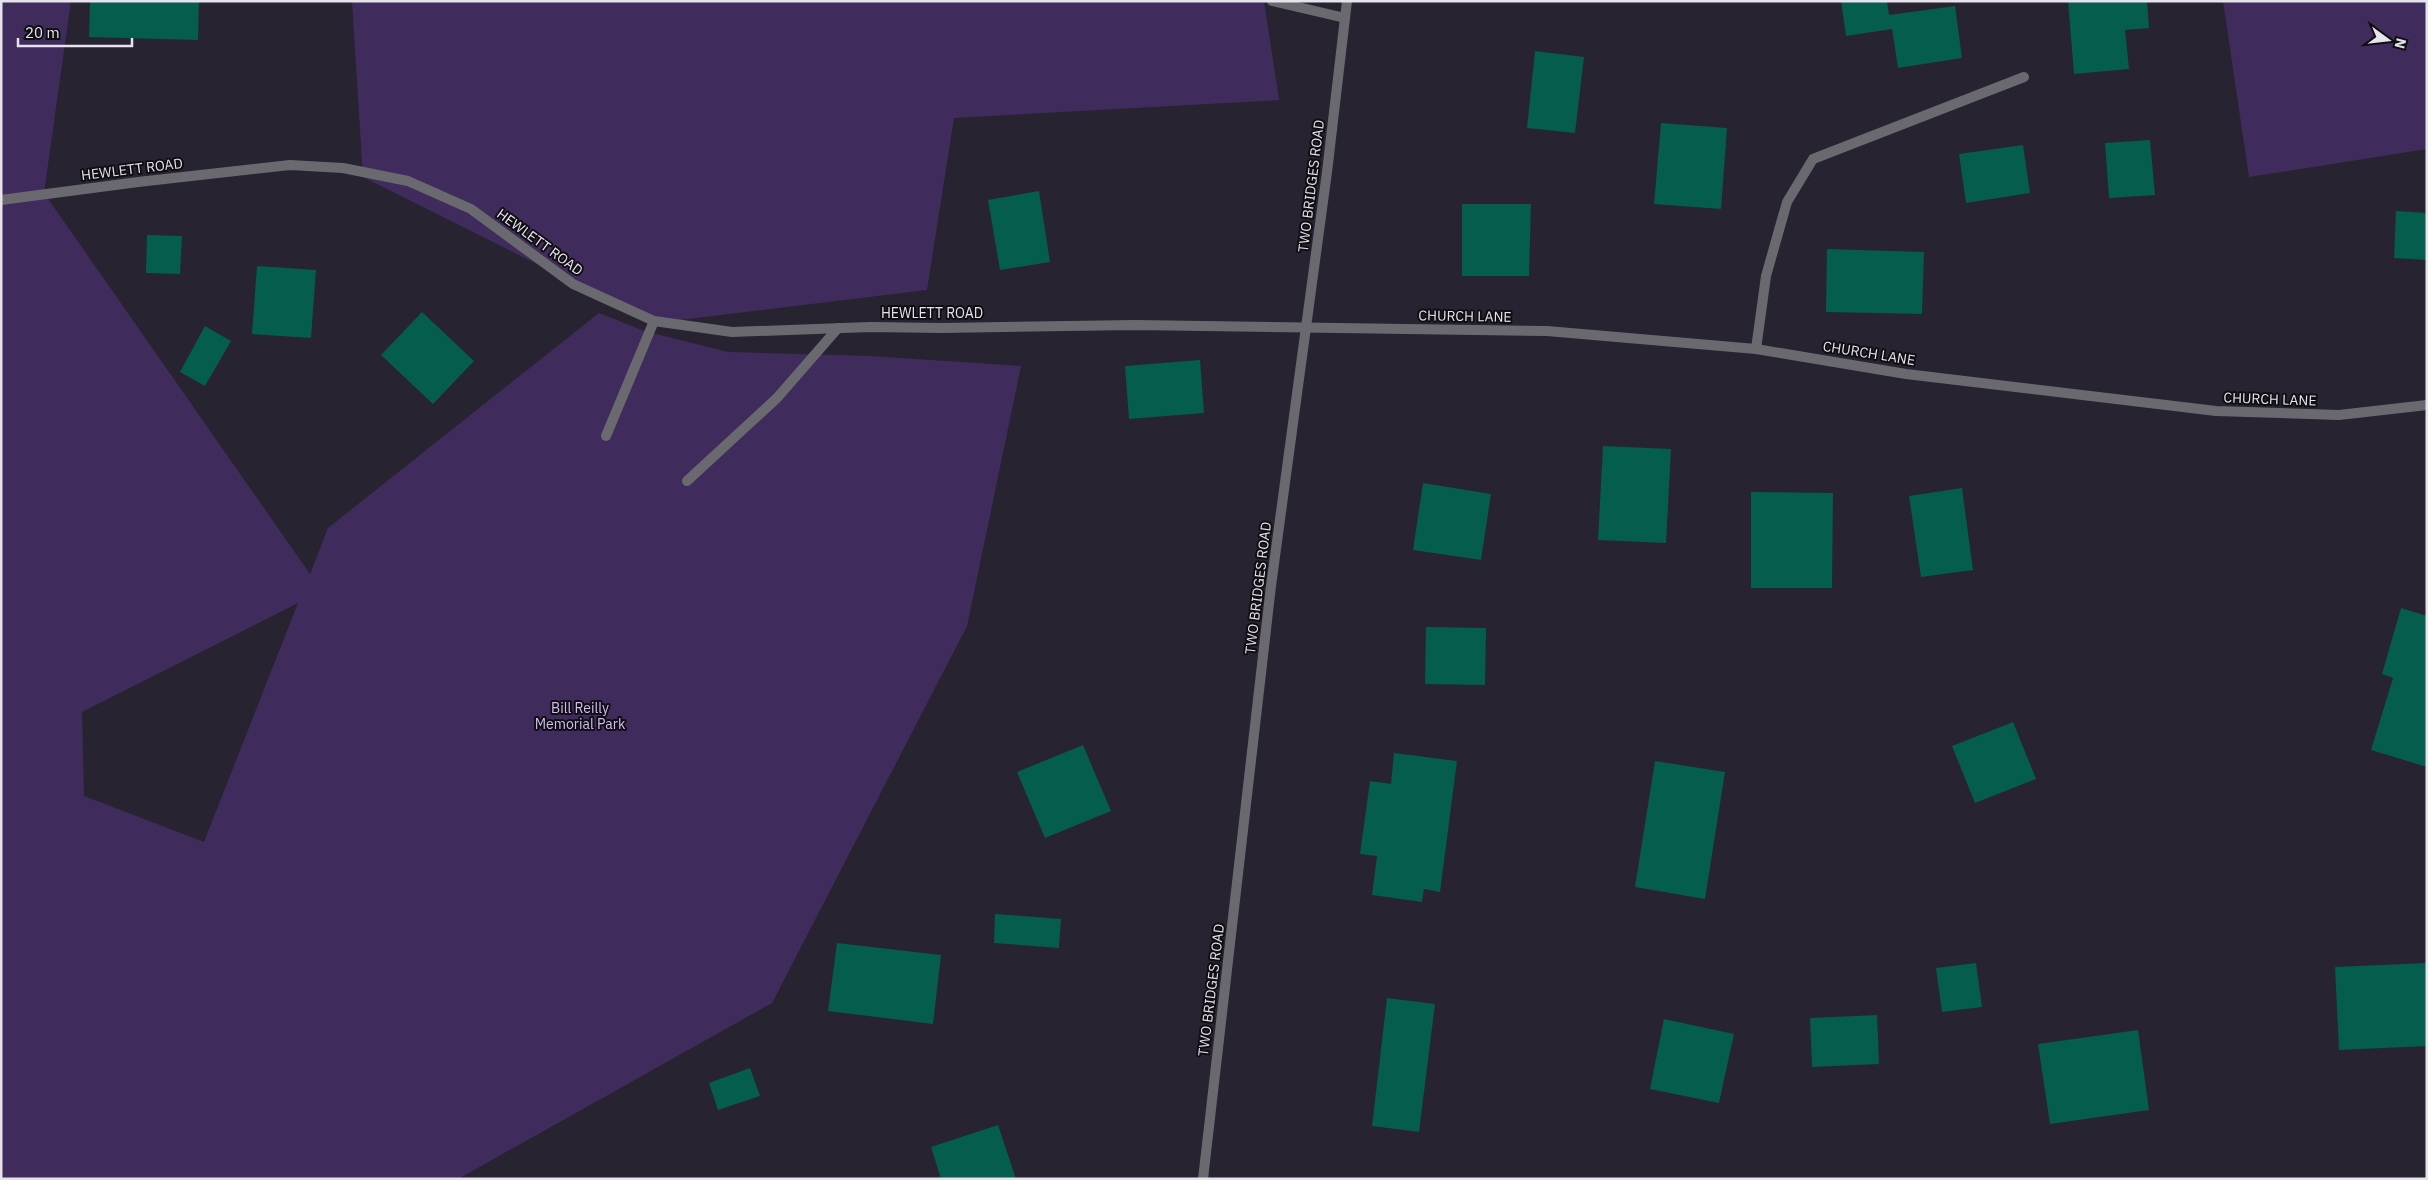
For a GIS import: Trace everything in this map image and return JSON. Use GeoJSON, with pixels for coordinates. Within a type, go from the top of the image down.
{"type":"FeatureCollection","features":[{"type":"Feature","properties":{"kind":"street"},"geometry":{"type":"LineString","coordinates":[[1272,1],[1345,18]]}},
{"type":"Feature","properties":{"kind":"street","name":"TWO BRIDGES ROAD"},"geometry":{"type":"LineString","coordinates":[[1203,1179],[1272,586],[1347,1]]}},
{"type":"Feature","properties":{"kind":"street"},"geometry":{"type":"LineString","coordinates":[[1756,349],[1766,276],[1787,202],[1813,159],[2024,77]]}},
{"type":"Feature","properties":{"kind":"street","name":"HEWLETT ROAD"},"geometry":{"type":"LineString","coordinates":[[1,200],[290,165],[343,168],[408,181],[471,209],[573,284],[654,321],[732,332],[838,328],[1135,324],[1306,327]]}},
{"type":"Feature","properties":{"kind":"street"},"geometry":{"type":"LineString","coordinates":[[606,436],[654,321]]}},
{"type":"Feature","properties":{"kind":"street","name":"CHURCH LANE"},"geometry":{"type":"LineString","coordinates":[[1306,327],[1547,332],[1756,349],[1906,374],[2216,411],[2339,415],[2427,405]]}},
{"type":"Feature","properties":{"kind":"street"},"geometry":{"type":"LineString","coordinates":[[687,481],[777,398],[838,328]]}},
{"type":"Feature","properties":{"kind":"green space","name":"Bill Reilly Memorial Park"},"geometry":{"type":"Polygon","coordinates":[[[1,1],[71,1],[44,193],[310,574],[328,528],[599,313],[644,331],[728,352],[869,356],[1021,366],[967,626],[772,1003],[458,1179],[1,1179],[1,1]],[[298,603],[82,712],[84,796],[204,842],[298,603]]]}},
{"type":"Feature","properties":{"kind":"green space"},"geometry":{"type":"Polygon","coordinates":[[[352,1],[1264,1],[1279,100],[954,118],[927,290],[655,323],[363,177],[352,1]]]}},
{"type":"Feature","properties":{"kind":"green space"},"geometry":{"type":"Polygon","coordinates":[[[2223,1],[2427,1],[2427,149],[2249,177],[2223,1]]]}},
{"type":"Feature","properties":{"kind":"building"},"geometry":{"type":"Polygon","coordinates":[[[90,1],[199,1],[198,40],[89,37],[90,1]]]}},
{"type":"Feature","properties":{"kind":"building"},"geometry":{"type":"Polygon","coordinates":[[[1841,1],[1887,1],[1889,15],[1955,6],[1962,58],[1898,68],[1892,29],[1846,36],[1841,1]]]}},
{"type":"Feature","properties":{"kind":"building"},"geometry":{"type":"Polygon","coordinates":[[[2068,1],[2147,1],[2149,28],[2125,30],[2129,69],[2074,74],[2068,1]]]}},
{"type":"Feature","properties":{"kind":"building"},"geometry":{"type":"Polygon","coordinates":[[[1535,51],[1584,57],[1575,133],[1527,128],[1535,51]]]}},
{"type":"Feature","properties":{"kind":"building"},"geometry":{"type":"Polygon","coordinates":[[[1661,123],[1727,128],[1721,209],[1654,204],[1661,123]]]}},
{"type":"Feature","properties":{"kind":"building"},"geometry":{"type":"Polygon","coordinates":[[[2150,140],[2155,195],[2109,198],[2105,143],[2150,140]]]}},
{"type":"Feature","properties":{"kind":"building"},"geometry":{"type":"Polygon","coordinates":[[[2023,145],[2030,193],[1966,203],[1959,154],[2023,145]]]}},
{"type":"Feature","properties":{"kind":"building"},"geometry":{"type":"Polygon","coordinates":[[[1039,191],[1050,262],[1000,270],[988,200],[1039,191]]]}},
{"type":"Feature","properties":{"kind":"building"},"geometry":{"type":"Polygon","coordinates":[[[1462,204],[1531,204],[1529,276],[1462,276],[1462,204]]]}},
{"type":"Feature","properties":{"kind":"building"},"geometry":{"type":"Polygon","coordinates":[[[2396,211],[2427,213],[2427,260],[2394,258],[2396,211]]]}},
{"type":"Feature","properties":{"kind":"building"},"geometry":{"type":"Polygon","coordinates":[[[147,235],[182,236],[180,274],[146,273],[147,235]]]}},
{"type":"Feature","properties":{"kind":"building"},"geometry":{"type":"Polygon","coordinates":[[[1827,249],[1924,252],[1922,314],[1826,312],[1827,249]]]}},
{"type":"Feature","properties":{"kind":"building"},"geometry":{"type":"Polygon","coordinates":[[[257,266],[316,270],[311,338],[252,334],[257,266]]]}},
{"type":"Feature","properties":{"kind":"building"},"geometry":{"type":"Polygon","coordinates":[[[422,312],[474,361],[433,404],[381,355],[422,312]]]}},
{"type":"Feature","properties":{"kind":"building"},"geometry":{"type":"Polygon","coordinates":[[[205,326],[231,341],[205,386],[180,372],[205,326]]]}},
{"type":"Feature","properties":{"kind":"building"},"geometry":{"type":"Polygon","coordinates":[[[1200,360],[1204,413],[1129,419],[1125,366],[1200,360]]]}},
{"type":"Feature","properties":{"kind":"building"},"geometry":{"type":"Polygon","coordinates":[[[1603,446],[1671,449],[1666,543],[1598,540],[1603,446]]]}},
{"type":"Feature","properties":{"kind":"building"},"geometry":{"type":"Polygon","coordinates":[[[1423,483],[1491,494],[1481,560],[1413,550],[1423,483]]]}},
{"type":"Feature","properties":{"kind":"building"},"geometry":{"type":"Polygon","coordinates":[[[1962,488],[1973,570],[1921,577],[1909,496],[1962,488]]]}},
{"type":"Feature","properties":{"kind":"building"},"geometry":{"type":"Polygon","coordinates":[[[1751,492],[1833,493],[1832,588],[1751,588],[1751,492]]]}},
{"type":"Feature","properties":{"kind":"building"},"geometry":{"type":"Polygon","coordinates":[[[2401,608],[2427,616],[2427,767],[2371,750],[2393,678],[2382,674],[2401,608]]]}},
{"type":"Feature","properties":{"kind":"building"},"geometry":{"type":"Polygon","coordinates":[[[1426,627],[1486,628],[1485,685],[1425,684],[1426,627]]]}},
{"type":"Feature","properties":{"kind":"building"},"geometry":{"type":"Polygon","coordinates":[[[2013,722],[2036,779],[1975,803],[1952,746],[2013,722]]]}},
{"type":"Feature","properties":{"kind":"building"},"geometry":{"type":"Polygon","coordinates":[[[1083,745],[1111,811],[1045,838],[1017,772],[1083,745]]]}},
{"type":"Feature","properties":{"kind":"building"},"geometry":{"type":"Polygon","coordinates":[[[1394,753],[1457,761],[1440,892],[1424,889],[1422,902],[1372,895],[1377,856],[1360,854],[1370,781],[1391,784],[1394,753]]]}},
{"type":"Feature","properties":{"kind":"building"},"geometry":{"type":"Polygon","coordinates":[[[1655,761],[1725,772],[1705,899],[1635,887],[1655,761]]]}},
{"type":"Feature","properties":{"kind":"building"},"geometry":{"type":"Polygon","coordinates":[[[995,914],[1061,919],[1059,948],[994,943],[995,914]]]}},
{"type":"Feature","properties":{"kind":"building"},"geometry":{"type":"Polygon","coordinates":[[[837,943],[941,955],[933,1024],[828,1011],[837,943]]]}},
{"type":"Feature","properties":{"kind":"building"},"geometry":{"type":"Polygon","coordinates":[[[1976,963],[1982,1007],[1942,1012],[1936,968],[1976,963]]]}},
{"type":"Feature","properties":{"kind":"building"},"geometry":{"type":"Polygon","coordinates":[[[2427,963],[2427,1046],[2339,1050],[2335,967],[2427,963]]]}},
{"type":"Feature","properties":{"kind":"building"},"geometry":{"type":"Polygon","coordinates":[[[1387,998],[1435,1004],[1419,1132],[1372,1126],[1387,998]]]}},
{"type":"Feature","properties":{"kind":"building"},"geometry":{"type":"Polygon","coordinates":[[[1877,1015],[1879,1064],[1812,1067],[1810,1018],[1877,1015]]]}},
{"type":"Feature","properties":{"kind":"building"},"geometry":{"type":"Polygon","coordinates":[[[1664,1019],[1734,1034],[1719,1103],[1650,1089],[1664,1019]]]}},
{"type":"Feature","properties":{"kind":"building"},"geometry":{"type":"Polygon","coordinates":[[[2138,1030],[2149,1110],[2050,1124],[2038,1044],[2138,1030]]]}},
{"type":"Feature","properties":{"kind":"building"},"geometry":{"type":"Polygon","coordinates":[[[750,1068],[760,1096],[718,1110],[709,1083],[750,1068]]]}},
{"type":"Feature","properties":{"kind":"building"},"geometry":{"type":"Polygon","coordinates":[[[998,1125],[1016,1179],[941,1179],[931,1147],[998,1125]]]}}]}
